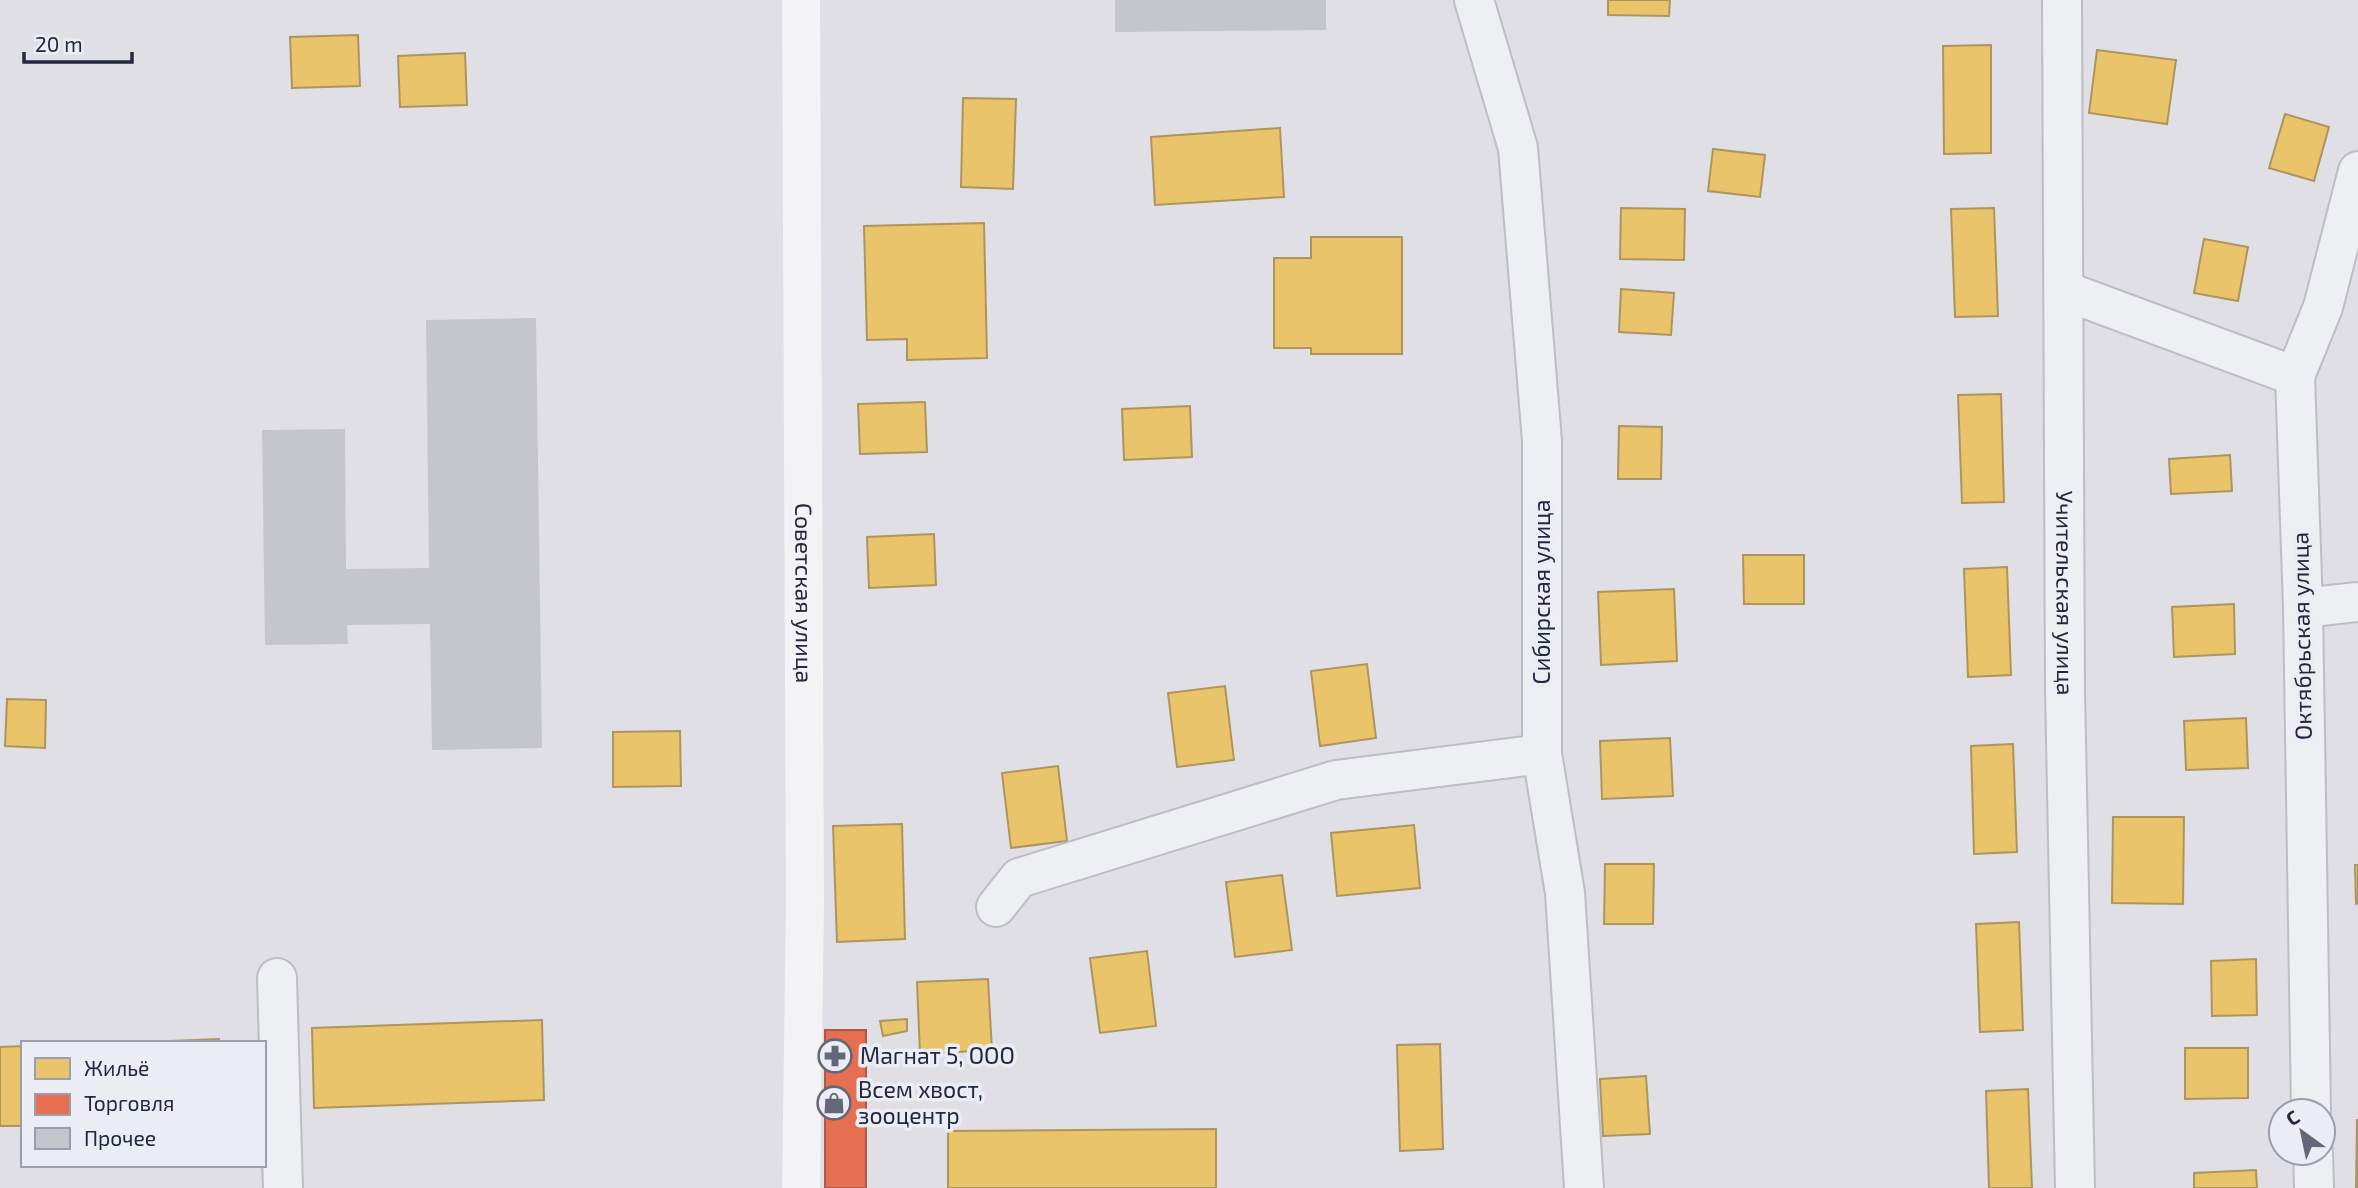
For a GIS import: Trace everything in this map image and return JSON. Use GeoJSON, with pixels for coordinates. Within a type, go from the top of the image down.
{"type":"FeatureCollection","features":[{"type":"Feature","properties":{"kind":"main road","name":"Советская улица"},"geometry":{"type":"LineString","coordinates":[[801,0],[805,903],[801,1188]]}},
{"type":"Feature","properties":{"kind":"street","name":"Сибирская улица"},"geometry":{"type":"LineString","coordinates":[[1474,0],[1518,148],[1542,442],[1542,754],[1565,893],[1584,1188]]}},
{"type":"Feature","properties":{"kind":"street","name":"Учительская улица"},"geometry":{"type":"LineString","coordinates":[[2062,0],[2065,691],[2075,1188]]}},
{"type":"Feature","properties":{"kind":"street","name":"Октябрьская улица"},"geometry":{"type":"LineString","coordinates":[[2311,1097],[2303,608],[2295,376],[2323,307],[2358,171]]}},
{"type":"Feature","properties":{"kind":"street"},"geometry":{"type":"LineString","coordinates":[[2065,291],[2295,376]]}},
{"type":"Feature","properties":{"kind":"street"},"geometry":{"type":"LineString","coordinates":[[2303,608],[2358,601]]}},
{"type":"Feature","properties":{"kind":"street"},"geometry":{"type":"LineString","coordinates":[[996,907],[1019,878],[1336,780],[1542,754]]}},
{"type":"Feature","properties":{"kind":"street"},"geometry":{"type":"LineString","coordinates":[[277,978],[283,1188]]}},
{"type":"Feature","properties":{"kind":"street"},"geometry":{"type":"LineString","coordinates":[[2313,1167],[2314,1188]]}},
{"type":"Feature","properties":{"kind":"building: Жильё"},"geometry":{"type":"Polygon","coordinates":[[[1608,0],[1670,0],[1669,16],[1608,15],[1608,0]]]}},
{"type":"Feature","properties":{"kind":"building: Жильё"},"geometry":{"type":"Polygon","coordinates":[[[358,35],[360,86],[292,88],[290,37],[358,35]]]}},
{"type":"Feature","properties":{"kind":"building: Жильё"},"geometry":{"type":"Polygon","coordinates":[[[1991,45],[1991,153],[1944,154],[1943,46],[1991,45]]]}},
{"type":"Feature","properties":{"kind":"building: Жильё"},"geometry":{"type":"Polygon","coordinates":[[[2097,50],[2176,60],[2167,124],[2089,113],[2097,50]]]}},
{"type":"Feature","properties":{"kind":"building: Жильё"},"geometry":{"type":"Polygon","coordinates":[[[465,53],[467,105],[400,107],[398,56],[465,53]]]}},
{"type":"Feature","properties":{"kind":"building: Жильё"},"geometry":{"type":"Polygon","coordinates":[[[963,98],[1016,99],[1013,189],[961,187],[963,98]]]}},
{"type":"Feature","properties":{"kind":"building: Жильё"},"geometry":{"type":"Polygon","coordinates":[[[2285,114],[2329,127],[2314,181],[2269,168],[2285,114]]]}},
{"type":"Feature","properties":{"kind":"building: Жильё"},"geometry":{"type":"Polygon","coordinates":[[[1280,128],[1284,197],[1155,205],[1151,137],[1280,128]]]}},
{"type":"Feature","properties":{"kind":"building: Жильё"},"geometry":{"type":"Polygon","coordinates":[[[1713,149],[1765,155],[1760,197],[1708,191],[1713,149]]]}},
{"type":"Feature","properties":{"kind":"building: Жильё"},"geometry":{"type":"Polygon","coordinates":[[[1621,208],[1685,209],[1684,260],[1620,259],[1621,208]]]}},
{"type":"Feature","properties":{"kind":"building: Жильё"},"geometry":{"type":"Polygon","coordinates":[[[1994,208],[1998,316],[1955,317],[1951,209],[1994,208]]]}},
{"type":"Feature","properties":{"kind":"building: Жильё"},"geometry":{"type":"Polygon","coordinates":[[[984,223],[987,358],[907,360],[907,339],[867,340],[864,226],[984,223]]]}},
{"type":"Feature","properties":{"kind":"building: Жильё"},"geometry":{"type":"Polygon","coordinates":[[[1311,237],[1402,237],[1402,354],[1311,354],[1311,348],[1274,348],[1274,258],[1311,258],[1311,237]]]}},
{"type":"Feature","properties":{"kind":"building: Жильё"},"geometry":{"type":"Polygon","coordinates":[[[2204,239],[2248,247],[2238,301],[2194,293],[2204,239]]]}},
{"type":"Feature","properties":{"kind":"building: Жильё"},"geometry":{"type":"Polygon","coordinates":[[[1621,289],[1674,293],[1671,335],[1619,332],[1621,289]]]}},
{"type":"Feature","properties":{"kind":"building: Жильё"},"geometry":{"type":"Polygon","coordinates":[[[2001,394],[2004,502],[1962,503],[1958,395],[2001,394]]]}},
{"type":"Feature","properties":{"kind":"building: Жильё"},"geometry":{"type":"Polygon","coordinates":[[[925,402],[927,452],[860,454],[858,404],[925,402]]]}},
{"type":"Feature","properties":{"kind":"building: Жильё"},"geometry":{"type":"Polygon","coordinates":[[[1190,406],[1192,457],[1124,460],[1122,409],[1190,406]]]}},
{"type":"Feature","properties":{"kind":"building: Жильё"},"geometry":{"type":"Polygon","coordinates":[[[1619,426],[1662,427],[1661,479],[1618,479],[1619,426]]]}},
{"type":"Feature","properties":{"kind":"building: Жильё"},"geometry":{"type":"Polygon","coordinates":[[[2230,455],[2232,491],[2171,494],[2169,459],[2230,455]]]}},
{"type":"Feature","properties":{"kind":"building: Жильё"},"geometry":{"type":"Polygon","coordinates":[[[934,534],[936,585],[869,588],[867,537],[934,534]]]}},
{"type":"Feature","properties":{"kind":"building: Жильё"},"geometry":{"type":"Polygon","coordinates":[[[1743,555],[1804,555],[1804,604],[1744,604],[1743,555]]]}},
{"type":"Feature","properties":{"kind":"building: Жильё"},"geometry":{"type":"Polygon","coordinates":[[[2007,567],[2011,675],[1968,677],[1964,569],[2007,567]]]}},
{"type":"Feature","properties":{"kind":"building: Жильё"},"geometry":{"type":"Polygon","coordinates":[[[1674,589],[1677,661],[1601,665],[1598,592],[1674,589]]]}},
{"type":"Feature","properties":{"kind":"building: Жильё"},"geometry":{"type":"Polygon","coordinates":[[[2234,604],[2235,654],[2174,657],[2172,607],[2234,604]]]}},
{"type":"Feature","properties":{"kind":"building: Жильё"},"geometry":{"type":"Polygon","coordinates":[[[1367,664],[1376,738],[1320,746],[1311,671],[1367,664]]]}},
{"type":"Feature","properties":{"kind":"building: Жильё"},"geometry":{"type":"Polygon","coordinates":[[[1225,686],[1234,760],[1177,767],[1168,693],[1225,686]]]}},
{"type":"Feature","properties":{"kind":"building: Жильё"},"geometry":{"type":"Polygon","coordinates":[[[7,699],[46,700],[45,748],[5,746],[7,699]]]}},
{"type":"Feature","properties":{"kind":"building: Жильё"},"geometry":{"type":"Polygon","coordinates":[[[2246,718],[2248,768],[2186,770],[2184,721],[2246,718]]]}},
{"type":"Feature","properties":{"kind":"building: Жильё"},"geometry":{"type":"Polygon","coordinates":[[[680,731],[681,786],[613,787],[613,732],[680,731]]]}},
{"type":"Feature","properties":{"kind":"building: Жильё"},"geometry":{"type":"Polygon","coordinates":[[[1670,738],[1673,796],[1602,799],[1600,741],[1670,738]]]}},
{"type":"Feature","properties":{"kind":"building: Жильё"},"geometry":{"type":"Polygon","coordinates":[[[2013,744],[2017,852],[1974,854],[1971,746],[2013,744]]]}},
{"type":"Feature","properties":{"kind":"building: Жильё"},"geometry":{"type":"Polygon","coordinates":[[[1058,766],[1067,841],[1011,848],[1002,773],[1058,766]]]}},
{"type":"Feature","properties":{"kind":"building: Жильё"},"geometry":{"type":"Polygon","coordinates":[[[2113,817],[2184,817],[2183,904],[2112,903],[2113,817]]]}},
{"type":"Feature","properties":{"kind":"building: Жильё"},"geometry":{"type":"Polygon","coordinates":[[[902,824],[905,939],[837,942],[833,826],[902,824]]]}},
{"type":"Feature","properties":{"kind":"building: Жильё"},"geometry":{"type":"Polygon","coordinates":[[[1414,825],[1420,888],[1337,896],[1331,833],[1414,825]]]}},
{"type":"Feature","properties":{"kind":"building: Жильё"},"geometry":{"type":"Polygon","coordinates":[[[1605,864],[1654,864],[1653,924],[1604,924],[1605,864]]]}},
{"type":"Feature","properties":{"kind":"building: Жильё"},"geometry":{"type":"Polygon","coordinates":[[[2355,865],[2358,865],[2356,904],[2355,865]]]}},
{"type":"Feature","properties":{"kind":"building: Жильё"},"geometry":{"type":"Polygon","coordinates":[[[1282,875],[1292,950],[1235,957],[1226,882],[1282,875]]]}},
{"type":"Feature","properties":{"kind":"building: Жильё"},"geometry":{"type":"Polygon","coordinates":[[[2019,922],[2023,1030],[1980,1032],[1976,924],[2019,922]]]}},
{"type":"Feature","properties":{"kind":"building: Жильё"},"geometry":{"type":"Polygon","coordinates":[[[1147,951],[1156,1026],[1100,1033],[1090,958],[1147,951]]]}},
{"type":"Feature","properties":{"kind":"building: Жильё"},"geometry":{"type":"Polygon","coordinates":[[[2256,959],[2257,1015],[2212,1016],[2211,961],[2256,959]]]}},
{"type":"Feature","properties":{"kind":"building: Жильё"},"geometry":{"type":"Polygon","coordinates":[[[988,979],[992,1050],[920,1054],[917,982],[988,979]]]}},
{"type":"Feature","properties":{"kind":"building: Жильё"},"geometry":{"type":"Polygon","coordinates":[[[907,1019],[907,1031],[883,1036],[880,1021],[907,1019]]]}},
{"type":"Feature","properties":{"kind":"building: Жильё"},"geometry":{"type":"Polygon","coordinates":[[[542,1020],[544,1100],[314,1108],[312,1028],[542,1020]]]}},
{"type":"Feature","properties":{"kind":"building: Жильё"},"geometry":{"type":"Polygon","coordinates":[[[219,1039],[219,1041],[169,1041],[219,1039]]]}},
{"type":"Feature","properties":{"kind":"building: Жильё"},"geometry":{"type":"Polygon","coordinates":[[[1440,1044],[1443,1149],[1400,1151],[1397,1045],[1440,1044]]]}},
{"type":"Feature","properties":{"kind":"building: Жильё"},"geometry":{"type":"Polygon","coordinates":[[[21,1046],[21,1126],[0,1126],[0,1047],[21,1046]]]}},
{"type":"Feature","properties":{"kind":"building: Жильё"},"geometry":{"type":"Polygon","coordinates":[[[2185,1048],[2248,1048],[2248,1098],[2185,1099],[2185,1048]]]}},
{"type":"Feature","properties":{"kind":"building: Жильё"},"geometry":{"type":"Polygon","coordinates":[[[1646,1076],[1650,1134],[1603,1136],[1600,1079],[1646,1076]]]}},
{"type":"Feature","properties":{"kind":"building: Жильё"},"geometry":{"type":"Polygon","coordinates":[[[2028,1089],[2032,1188],[1989,1188],[1986,1091],[2028,1089]]]}},
{"type":"Feature","properties":{"kind":"building: Жильё"},"geometry":{"type":"Polygon","coordinates":[[[2357,1120],[2358,1188],[2356,1188],[2357,1120]]]}},
{"type":"Feature","properties":{"kind":"building: Жильё"},"geometry":{"type":"Polygon","coordinates":[[[1216,1129],[1216,1188],[948,1188],[948,1131],[1216,1129]]]}},
{"type":"Feature","properties":{"kind":"building: Жильё"},"geometry":{"type":"Polygon","coordinates":[[[2256,1170],[2257,1188],[2194,1188],[2194,1173],[2256,1170]]]}},
{"type":"Feature","properties":{"kind":"building: Торговля"},"geometry":{"type":"Polygon","coordinates":[[[825,1030],[866,1030],[866,1188],[825,1188],[825,1030]]]}},
{"type":"Feature","properties":{"kind":"building: Прочее"},"geometry":{"type":"Polygon","coordinates":[[[1115,0],[1326,0],[1326,30],[1115,32],[1115,0]]]}},
{"type":"Feature","properties":{"kind":"building: Прочее"},"geometry":{"type":"Polygon","coordinates":[[[536,318],[542,748],[432,750],[430,624],[347,625],[348,644],[265,645],[262,430],[345,429],[346,569],[429,568],[426,320],[536,318]]]}},
{"type":"Feature","properties":{"kind":"place","name":"Магнат 5, ООО"},"geometry":{"type":"Point","coordinates":[835,1056]}},
{"type":"Feature","properties":{"kind":"place","name":"Всем хвост, зооцентр"},"geometry":{"type":"Point","coordinates":[834,1103]}}]}
